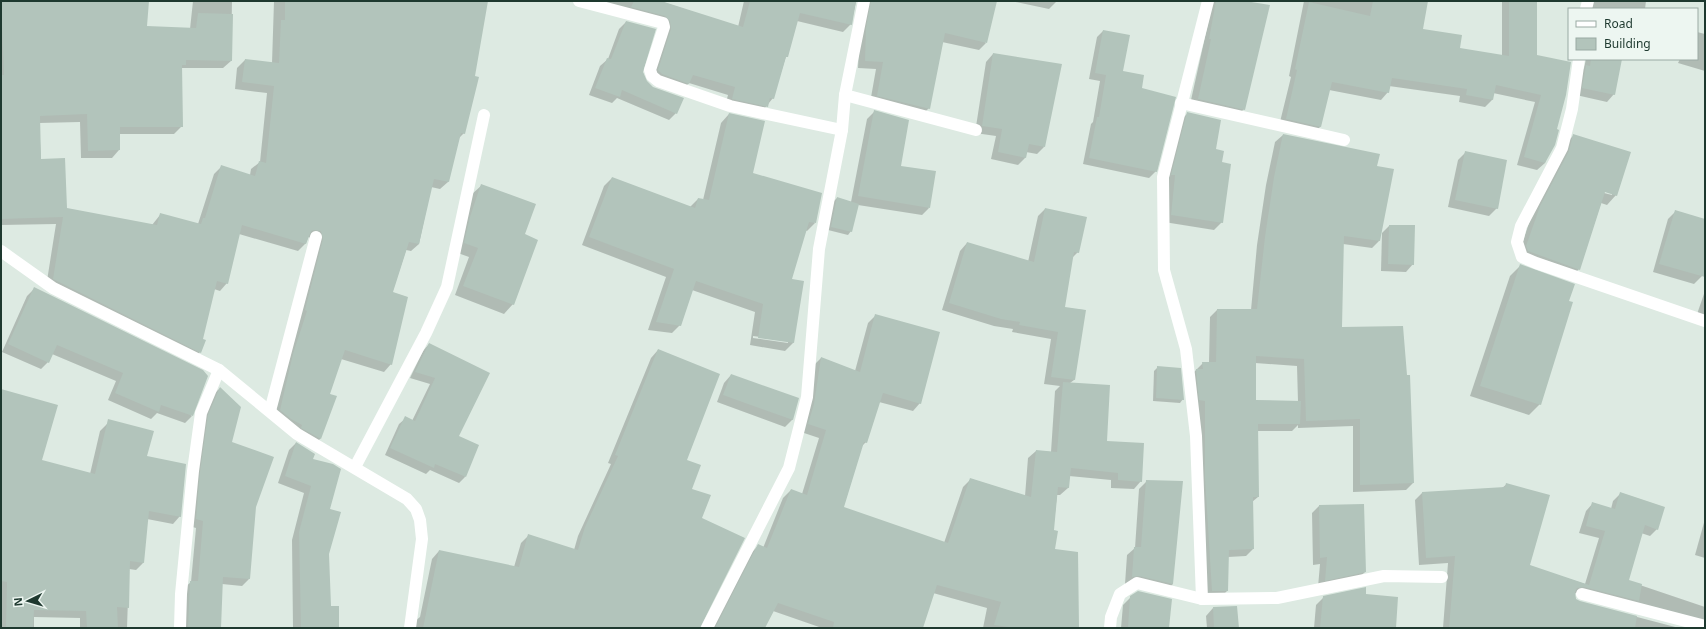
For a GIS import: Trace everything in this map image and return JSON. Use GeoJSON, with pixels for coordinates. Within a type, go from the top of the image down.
{"type":"FeatureCollection","features":[{"type":"Feature","properties":{"kind":"street"},"geometry":{"type":"LineString","coordinates":[[579,1],[663,23],[664,27],[650,70],[652,76],[658,81],[730,106],[842,130]]}},
{"type":"Feature","properties":{"kind":"street"},"geometry":{"type":"LineString","coordinates":[[707,628],[788,468],[807,397],[820,249],[842,130],[845,96],[864,1]]}},
{"type":"Feature","properties":{"kind":"street"},"geometry":{"type":"LineString","coordinates":[[1202,599],[1196,436],[1186,349],[1164,270],[1163,177],[1208,1]]}},
{"type":"Feature","properties":{"kind":"street"},"geometry":{"type":"LineString","coordinates":[[1579,60],[1572,109],[1562,148],[1520,226],[1517,242],[1522,257],[1705,321]]}},
{"type":"Feature","properties":{"kind":"street"},"geometry":{"type":"LineString","coordinates":[[845,96],[976,130]]}},
{"type":"Feature","properties":{"kind":"street"},"geometry":{"type":"LineString","coordinates":[[1181,103],[1344,140]]}},
{"type":"Feature","properties":{"kind":"street"},"geometry":{"type":"LineString","coordinates":[[354,467],[426,333],[447,287],[484,116]]}},
{"type":"Feature","properties":{"kind":"street"},"geometry":{"type":"LineString","coordinates":[[270,411],[316,237]]}},
{"type":"Feature","properties":{"kind":"street"},"geometry":{"type":"LineString","coordinates":[[1,251],[53,288],[219,370],[297,434],[407,499],[416,509],[420,520],[422,539],[410,628]]}},
{"type":"Feature","properties":{"kind":"street"},"geometry":{"type":"LineString","coordinates":[[180,628],[181,594],[193,471],[201,413],[219,370]]}},
{"type":"Feature","properties":{"kind":"street"},"geometry":{"type":"LineString","coordinates":[[1110,628],[1111,618],[1120,594],[1137,583],[1202,599],[1277,598],[1384,576],[1442,577]]}},
{"type":"Feature","properties":{"kind":"street"},"geometry":{"type":"LineString","coordinates":[[1582,594],[1705,626]]}},
{"type":"Feature","properties":{"kind":"building"},"geometry":{"type":"Polygon","coordinates":[[[1,1],[149,1],[147,26],[196,28],[198,13],[233,14],[232,61],[186,60],[186,65],[182,65],[183,127],[120,127],[120,150],[88,151],[87,114],[40,116],[41,159],[65,158],[67,208],[157,225],[160,213],[201,224],[203,218],[205,218],[221,165],[255,176],[259,161],[266,163],[274,86],[242,82],[245,59],[279,63],[281,20],[285,20],[285,1],[488,1],[475,76],[479,77],[465,134],[461,133],[449,182],[434,179],[419,244],[409,242],[393,292],[408,297],[392,365],[345,350],[330,394],[337,396],[321,439],[301,428],[302,425],[291,419],[280,410],[293,354],[307,311],[305,310],[323,239],[321,231],[311,231],[306,244],[242,225],[228,284],[217,281],[203,339],[206,340],[201,353],[53,279],[63,217],[1,219],[1,75],[4,75],[1,1]]]}},
{"type":"Feature","properties":{"kind":"building"},"geometry":{"type":"Polygon","coordinates":[[[634,1],[661,1],[743,27],[750,1],[856,1],[852,25],[800,13],[788,57],[786,57],[774,99],[770,98],[768,107],[732,99],[735,87],[693,75],[689,84],[662,74],[658,70],[671,29],[670,21],[665,16],[631,7],[634,1]]]}},
{"type":"Feature","properties":{"kind":"building"},"geometry":{"type":"Polygon","coordinates":[[[871,1],[997,1],[987,43],[945,33],[930,109],[877,96],[883,62],[865,61],[866,28],[871,1]]]}},
{"type":"Feature","properties":{"kind":"building"},"geometry":{"type":"Polygon","coordinates":[[[1216,1],[1245,1],[1270,5],[1245,110],[1198,99],[1211,39],[1209,39],[1216,1]]]}},
{"type":"Feature","properties":{"kind":"building"},"geometry":{"type":"Polygon","coordinates":[[[1373,1],[1428,1],[1423,29],[1462,35],[1460,48],[1509,56],[1509,1],[1537,1],[1537,55],[1571,62],[1566,95],[1557,129],[1559,130],[1555,145],[1545,163],[1524,157],[1541,95],[1496,85],[1493,100],[1466,95],[1467,89],[1392,78],[1389,93],[1332,82],[1321,127],[1286,119],[1297,70],[1295,69],[1309,2],[1370,16],[1373,1]]]}},
{"type":"Feature","properties":{"kind":"building"},"geometry":{"type":"Polygon","coordinates":[[[626,21],[656,29],[643,72],[647,81],[653,87],[684,98],[677,114],[622,90],[620,97],[595,88],[607,58],[611,59],[626,21]]]}},
{"type":"Feature","properties":{"kind":"building"},"geometry":{"type":"Polygon","coordinates":[[[1103,30],[1130,35],[1123,71],[1144,75],[1142,88],[1176,97],[1157,172],[1089,158],[1097,117],[1099,117],[1106,75],[1095,73],[1103,30]]]}},
{"type":"Feature","properties":{"kind":"building"},"geometry":{"type":"Polygon","coordinates":[[[993,53],[1062,64],[1045,147],[1029,144],[1026,158],[998,152],[1002,129],[982,126],[993,53]]]}},
{"type":"Feature","properties":{"kind":"building"},"geometry":{"type":"Polygon","coordinates":[[[1591,60],[1622,60],[1615,95],[1582,88],[1586,65],[1590,66],[1591,60]]]}},
{"type":"Feature","properties":{"kind":"building"},"geometry":{"type":"Polygon","coordinates":[[[874,110],[909,120],[901,166],[936,171],[930,208],[858,196],[874,110]]]}},
{"type":"Feature","properties":{"kind":"building"},"geometry":{"type":"Polygon","coordinates":[[[1187,112],[1221,120],[1216,149],[1224,151],[1222,162],[1231,164],[1223,223],[1171,215],[1175,175],[1171,175],[1187,112]]]}},
{"type":"Feature","properties":{"kind":"building"},"geometry":{"type":"Polygon","coordinates":[[[729,113],[765,121],[753,173],[822,193],[816,223],[809,222],[792,279],[804,281],[794,343],[758,338],[763,304],[696,281],[681,326],[656,322],[674,269],[589,237],[612,177],[695,208],[698,198],[709,200],[729,113]]]}},
{"type":"Feature","properties":{"kind":"building"},"geometry":{"type":"Polygon","coordinates":[[[1283,134],[1380,154],[1377,166],[1394,169],[1380,241],[1344,236],[1342,327],[1403,326],[1407,375],[1410,375],[1414,483],[1360,485],[1360,419],[1306,421],[1304,359],[1256,356],[1256,400],[1301,401],[1300,424],[1258,424],[1259,497],[1253,497],[1254,549],[1229,550],[1228,591],[1212,591],[1205,478],[1205,401],[1199,400],[1196,369],[1203,369],[1202,362],[1216,362],[1217,309],[1257,309],[1265,237],[1274,177],[1283,134]]]}},
{"type":"Feature","properties":{"kind":"building"},"geometry":{"type":"Polygon","coordinates":[[[1573,134],[1631,152],[1617,196],[1605,192],[1580,270],[1528,251],[1526,246],[1540,206],[1569,151],[1573,134]]]}},
{"type":"Feature","properties":{"kind":"building"},"geometry":{"type":"Polygon","coordinates":[[[1465,151],[1507,160],[1498,209],[1455,200],[1465,151]]]}},
{"type":"Feature","properties":{"kind":"building"},"geometry":{"type":"Polygon","coordinates":[[[481,184],[536,204],[525,234],[538,240],[514,305],[463,286],[478,248],[464,243],[470,217],[481,184]]]}},
{"type":"Feature","properties":{"kind":"building"},"geometry":{"type":"Polygon","coordinates":[[[837,197],[859,204],[852,232],[831,227],[837,197]]]}},
{"type":"Feature","properties":{"kind":"building"},"geometry":{"type":"Polygon","coordinates":[[[1045,208],[1087,217],[1079,253],[1074,252],[1065,307],[1086,310],[1075,380],[1051,377],[1058,332],[1019,325],[1020,322],[1001,319],[949,303],[967,242],[1034,262],[1045,208]]]}},
{"type":"Feature","properties":{"kind":"building"},"geometry":{"type":"Polygon","coordinates":[[[1675,210],[1705,219],[1705,277],[1659,264],[1675,210]]]}},
{"type":"Feature","properties":{"kind":"building"},"geometry":{"type":"Polygon","coordinates":[[[1389,225],[1415,225],[1414,265],[1388,264],[1389,225]]]}},
{"type":"Feature","properties":{"kind":"building"},"geometry":{"type":"Polygon","coordinates":[[[1520,264],[1575,284],[1569,301],[1573,302],[1541,405],[1480,386],[1520,264]]]}},
{"type":"Feature","properties":{"kind":"building"},"geometry":{"type":"Polygon","coordinates":[[[34,287],[203,370],[208,376],[193,416],[161,405],[159,412],[115,393],[123,373],[57,345],[49,363],[8,344],[34,287]]]}},
{"type":"Feature","properties":{"kind":"building"},"geometry":{"type":"Polygon","coordinates":[[[875,314],[940,332],[921,404],[883,393],[867,443],[864,442],[844,507],[948,543],[970,478],[1031,497],[1036,450],[1057,452],[1063,382],[1110,385],[1107,441],[1144,443],[1142,482],[1118,480],[1118,473],[1071,468],[1069,488],[1058,487],[1054,530],[1058,531],[1055,549],[1078,552],[1079,628],[1016,628],[994,625],[1001,602],[937,585],[923,628],[833,628],[834,622],[778,603],[765,628],[715,628],[758,544],[767,548],[791,489],[807,495],[826,430],[808,424],[814,404],[821,357],[860,372],[875,314]]]}},
{"type":"Feature","properties":{"kind":"building"},"geometry":{"type":"Polygon","coordinates":[[[429,343],[490,373],[459,436],[479,445],[466,477],[435,464],[434,468],[390,448],[405,416],[415,421],[435,378],[415,372],[429,343]]]}},
{"type":"Feature","properties":{"kind":"building"},"geometry":{"type":"Polygon","coordinates":[[[658,349],[720,374],[687,460],[701,465],[692,489],[711,495],[702,518],[745,538],[700,628],[423,628],[439,550],[519,567],[528,534],[578,550],[585,527],[618,456],[615,455],[658,349]]]}},
{"type":"Feature","properties":{"kind":"building"},"geometry":{"type":"Polygon","coordinates":[[[1157,366],[1181,368],[1184,400],[1156,398],[1157,366]]]}},
{"type":"Feature","properties":{"kind":"building"},"geometry":{"type":"Polygon","coordinates":[[[731,374],[799,398],[793,420],[723,395],[731,374]]]}},
{"type":"Feature","properties":{"kind":"building"},"geometry":{"type":"Polygon","coordinates":[[[220,387],[241,407],[232,442],[274,457],[256,507],[250,579],[223,577],[221,628],[188,628],[190,581],[198,581],[203,521],[196,519],[200,472],[208,415],[220,387]]]}},
{"type":"Feature","properties":{"kind":"building"},"geometry":{"type":"Polygon","coordinates":[[[1,389],[58,405],[42,460],[95,474],[108,419],[154,431],[147,456],[186,464],[181,517],[149,511],[144,563],[130,561],[129,608],[117,607],[118,628],[87,628],[86,611],[34,610],[33,628],[6,628],[7,582],[1,581],[1,389]]]}},
{"type":"Feature","properties":{"kind":"building"},"geometry":{"type":"Polygon","coordinates":[[[296,442],[315,454],[313,459],[333,464],[341,469],[330,509],[341,512],[329,554],[331,606],[339,606],[339,628],[301,628],[299,532],[311,486],[285,476],[296,442]]]}},
{"type":"Feature","properties":{"kind":"building"},"geometry":{"type":"Polygon","coordinates":[[[1146,480],[1183,481],[1173,584],[1139,576],[1132,577],[1134,547],[1141,547],[1146,480]]]}},
{"type":"Feature","properties":{"kind":"building"},"geometry":{"type":"Polygon","coordinates":[[[1506,483],[1550,495],[1530,565],[1589,585],[1605,531],[1586,526],[1592,502],[1615,509],[1620,492],[1665,507],[1658,530],[1645,525],[1629,580],[1642,584],[1639,601],[1584,587],[1577,588],[1575,592],[1576,599],[1580,601],[1637,616],[1635,628],[1449,628],[1455,556],[1426,558],[1422,492],[1505,487],[1506,483]]]}},
{"type":"Feature","properties":{"kind":"building"},"geometry":{"type":"Polygon","coordinates":[[[1364,504],[1366,572],[1325,581],[1327,557],[1320,558],[1319,505],[1364,504]]]}},
{"type":"Feature","properties":{"kind":"building"},"geometry":{"type":"Polygon","coordinates":[[[1366,587],[1366,594],[1398,597],[1396,628],[1320,628],[1323,596],[1366,587]]]}},
{"type":"Feature","properties":{"kind":"building"},"geometry":{"type":"Polygon","coordinates":[[[1138,591],[1172,599],[1169,628],[1128,628],[1130,596],[1138,591]]]}},
{"type":"Feature","properties":{"kind":"building"},"geometry":{"type":"Polygon","coordinates":[[[1237,606],[1239,628],[1214,628],[1213,607],[1237,606]]]}}]}
